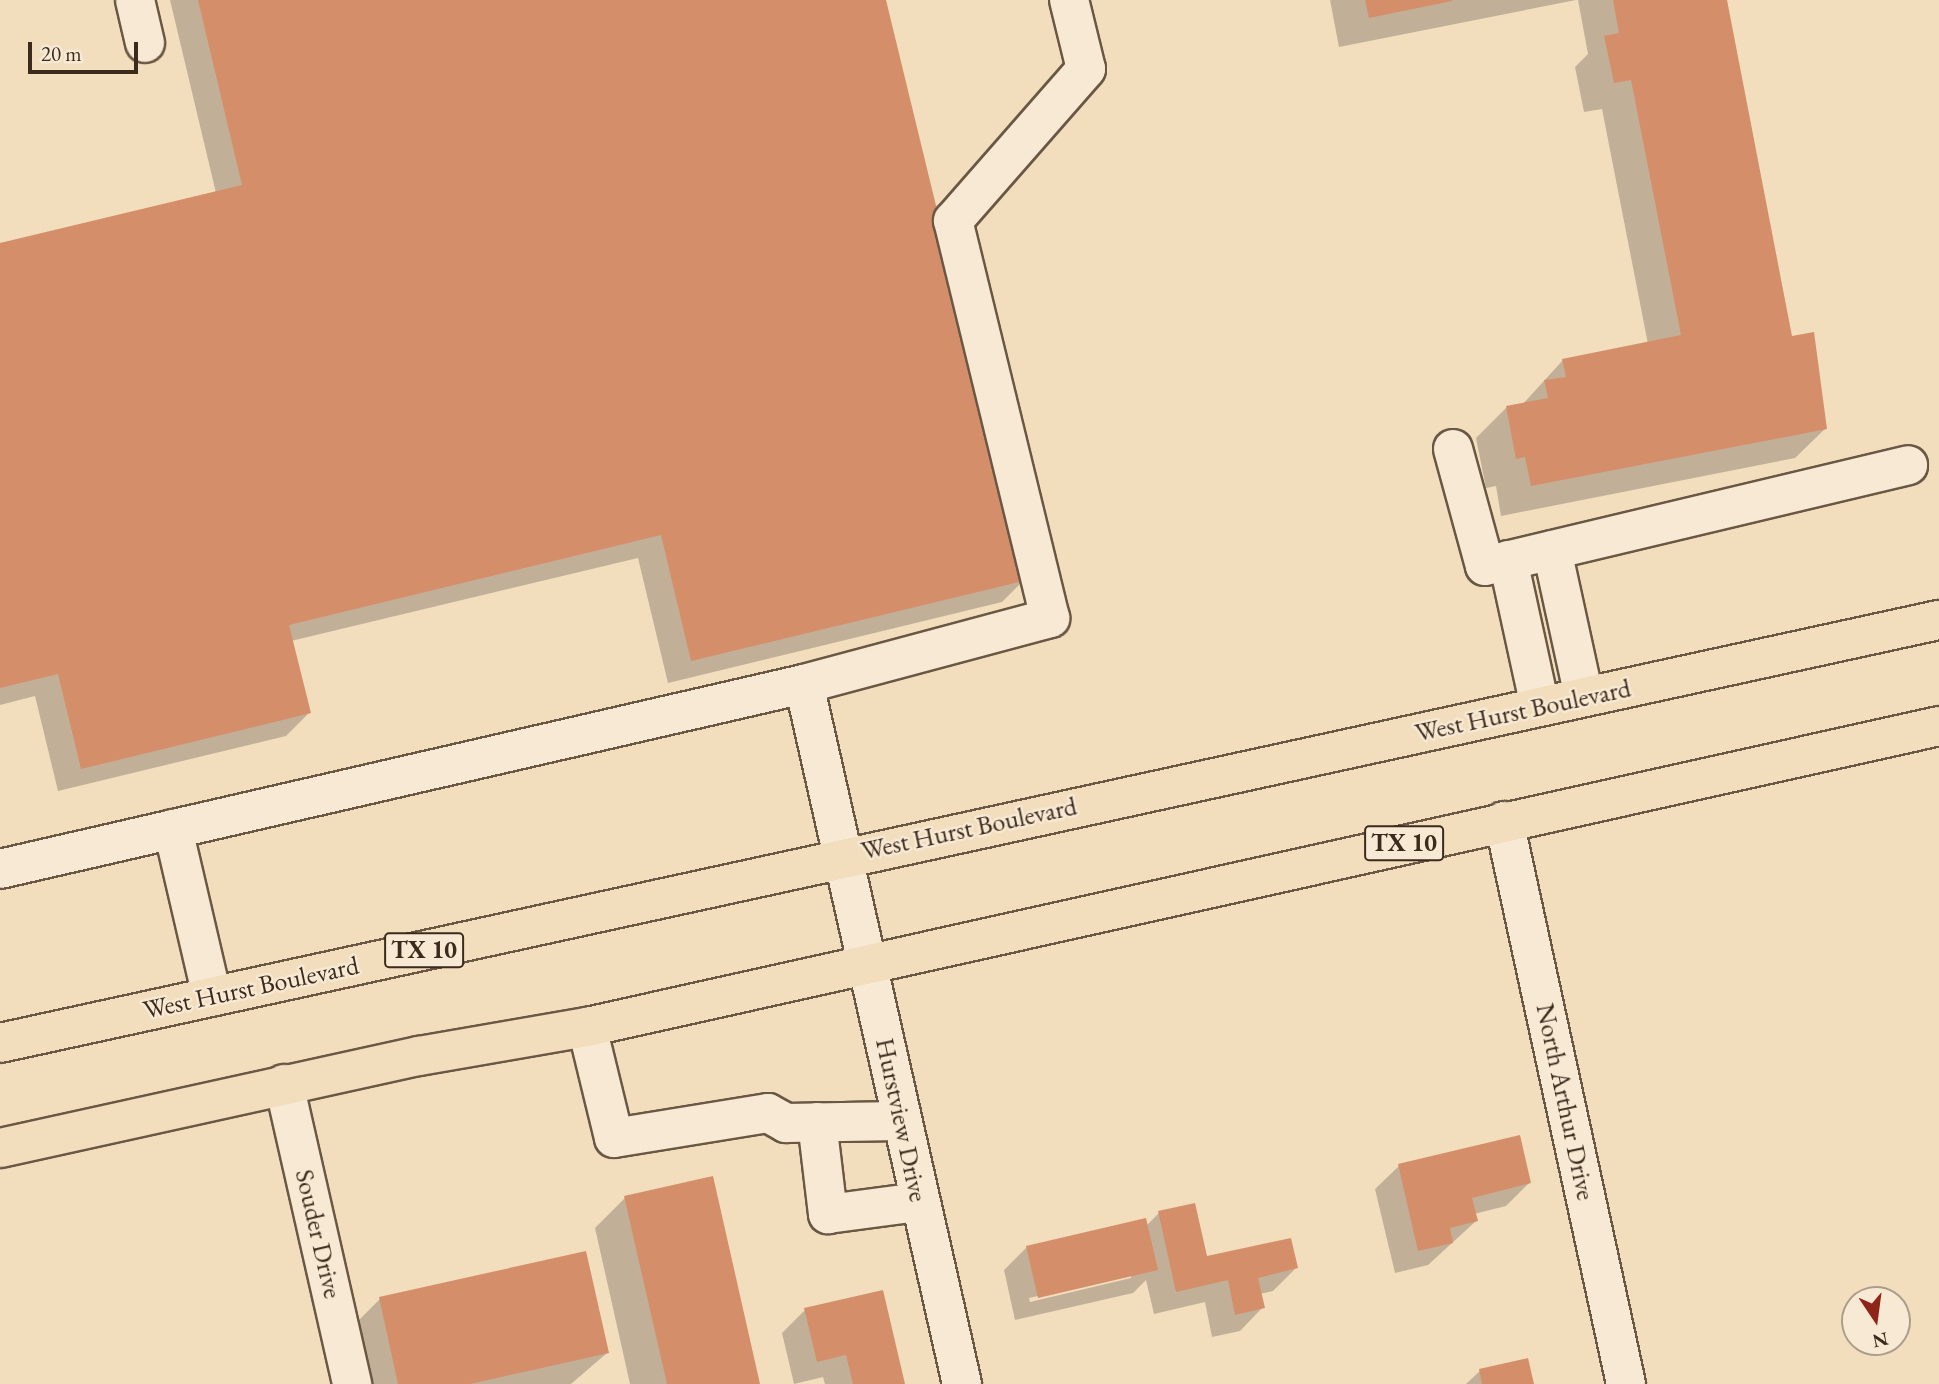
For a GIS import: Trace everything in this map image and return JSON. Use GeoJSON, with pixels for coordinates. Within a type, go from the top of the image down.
{"type":"FeatureCollection","features":[{"type":"Feature","properties":{"kind":"main road","name":"West Hurst Boulevard"},"geometry":{"type":"LineString","coordinates":[[0,1043],[847,854],[1939,620]]}},
{"type":"Feature","properties":{"kind":"main road","name":"TX 10"},"geometry":{"type":"LineString","coordinates":[[0,1148],[284,1084],[587,1027],[869,961],[1939,726]]}},
{"type":"Feature","properties":{"kind":"street"},"geometry":{"type":"LineString","coordinates":[[135,0],[145,43]]}},
{"type":"Feature","properties":{"kind":"street"},"geometry":{"type":"LineString","coordinates":[[0,869],[804,684],[1050,618],[953,221],[1086,69],[1069,0]]}},
{"type":"Feature","properties":{"kind":"street"},"geometry":{"type":"LineString","coordinates":[[1453,449],[1485,566],[1908,465]]}},
{"type":"Feature","properties":{"kind":"street"},"geometry":{"type":"LineString","coordinates":[[1552,550],[1584,697]]}},
{"type":"Feature","properties":{"kind":"street"},"geometry":{"type":"LineString","coordinates":[[1508,560],[1540,707]]}},
{"type":"Feature","properties":{"kind":"street","name":"Hurstview Drive"},"geometry":{"type":"LineString","coordinates":[[804,684],[847,854],[899,1121],[962,1384]]}},
{"type":"Feature","properties":{"kind":"street","name":"North Arthur Drive"},"geometry":{"type":"LineString","coordinates":[[1504,821],[1626,1384]]}},
{"type":"Feature","properties":{"kind":"street"},"geometry":{"type":"LineString","coordinates":[[173,829],[212,996]]}},
{"type":"Feature","properties":{"kind":"street"},"geometry":{"type":"LineString","coordinates":[[587,1027],[614,1138],[768,1113],[786,1123],[899,1121]]}},
{"type":"Feature","properties":{"kind":"street","name":"Souder Drive"},"geometry":{"type":"LineString","coordinates":[[284,1084],[352,1384]]}},
{"type":"Feature","properties":{"kind":"street"},"geometry":{"type":"LineString","coordinates":[[817,1122],[828,1214],[918,1202]]}},
{"type":"Feature","properties":{"kind":"building"},"geometry":{"type":"Polygon","coordinates":[[[198,0],[886,0],[1027,580],[691,661],[661,535],[289,625],[311,713],[81,769],[58,674],[0,688],[0,243],[242,185],[198,0]]]}},
{"type":"Feature","properties":{"kind":"building"},"geometry":{"type":"Polygon","coordinates":[[[1365,0],[1452,0],[1452,1],[1369,18],[1365,0]]]}},
{"type":"Feature","properties":{"kind":"building"},"geometry":{"type":"Polygon","coordinates":[[[1613,0],[1727,0],[1792,336],[1814,332],[1827,429],[1531,486],[1525,457],[1516,459],[1506,406],[1548,398],[1544,380],[1566,377],[1562,359],[1681,335],[1631,80],[1614,83],[1604,36],[1619,33],[1613,0]]]}},
{"type":"Feature","properties":{"kind":"building"},"geometry":{"type":"Polygon","coordinates":[[[1520,1135],[1531,1183],[1472,1198],[1478,1221],[1450,1228],[1453,1243],[1418,1251],[1398,1164],[1520,1135]]]}},
{"type":"Feature","properties":{"kind":"building"},"geometry":{"type":"Polygon","coordinates":[[[713,1176],[760,1384],[667,1384],[624,1196],[713,1176]]]}},
{"type":"Feature","properties":{"kind":"building"},"geometry":{"type":"Polygon","coordinates":[[[1195,1203],[1207,1256],[1291,1238],[1298,1268],[1258,1278],[1265,1308],[1235,1315],[1228,1280],[1176,1292],[1158,1211],[1195,1203]]]}},
{"type":"Feature","properties":{"kind":"building"},"geometry":{"type":"Polygon","coordinates":[[[1146,1218],[1158,1270],[1038,1298],[1026,1246],[1146,1218]]]}},
{"type":"Feature","properties":{"kind":"building"},"geometry":{"type":"Polygon","coordinates":[[[586,1251],[609,1353],[470,1384],[398,1384],[379,1297],[586,1251]]]}},
{"type":"Feature","properties":{"kind":"building"},"geometry":{"type":"Polygon","coordinates":[[[883,1290],[905,1384],[853,1384],[846,1355],[817,1362],[804,1308],[883,1290]]]}},
{"type":"Feature","properties":{"kind":"building"},"geometry":{"type":"Polygon","coordinates":[[[1528,1358],[1534,1384],[1482,1384],[1479,1369],[1528,1358]]]}}]}
